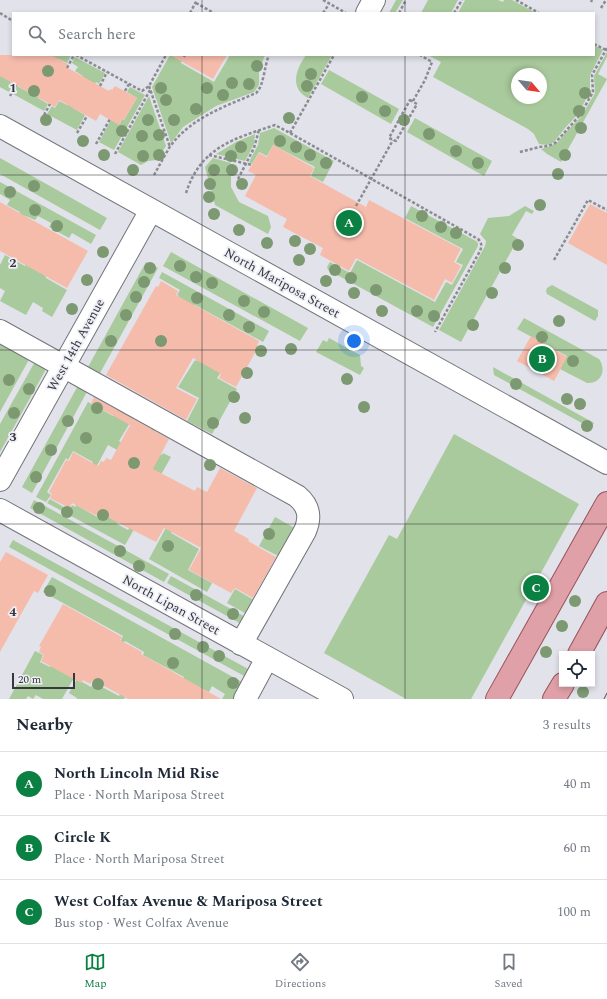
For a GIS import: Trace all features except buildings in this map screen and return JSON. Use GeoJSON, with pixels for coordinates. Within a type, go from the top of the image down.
{"type":"FeatureCollection","features":[{"type":"Feature","properties":{"kind":"main road"},"geometry":{"type":"LineString","coordinates":[[497,699],[607,503]]}},
{"type":"Feature","properties":{"kind":"main road"},"geometry":{"type":"LineString","coordinates":[[581,651],[607,603]]}},
{"type":"Feature","properties":{"kind":"main road"},"geometry":{"type":"LineString","coordinates":[[554,699],[561,687]]}},
{"type":"Feature","properties":{"kind":"street"},"geometry":{"type":"LineString","coordinates":[[368,12],[374,0]]}},
{"type":"Feature","properties":{"kind":"street","name":"North Mariposa Street"},"geometry":{"type":"LineString","coordinates":[[0,126],[607,463]]}},
{"type":"Feature","properties":{"kind":"street","name":"West 14th Avenue"},"geometry":{"type":"LineString","coordinates":[[0,480],[151,210]]}},
{"type":"Feature","properties":{"kind":"street"},"geometry":{"type":"LineString","coordinates":[[0,331],[297,496],[304,504],[309,516],[305,531],[241,644]]}},
{"type":"Feature","properties":{"kind":"street","name":"North Lipan Street"},"geometry":{"type":"LineString","coordinates":[[0,510],[342,699]]}},
{"type":"Feature","properties":{"kind":"street"},"geometry":{"type":"LineString","coordinates":[[245,699],[267,658]]}},
{"type":"Feature","properties":{"kind":"path"},"geometry":{"type":"LineString","coordinates":[[323,0],[344,12]]}},
{"type":"Feature","properties":{"kind":"path"},"geometry":{"type":"LineString","coordinates":[[400,12],[406,0]]}},
{"type":"Feature","properties":{"kind":"path"},"geometry":{"type":"LineString","coordinates":[[455,12],[462,0]]}},
{"type":"Feature","properties":{"kind":"path"},"geometry":{"type":"LineString","coordinates":[[516,0],[537,12]]}},
{"type":"Feature","properties":{"kind":"path"},"geometry":{"type":"LineString","coordinates":[[601,8],[606,0]]}},
{"type":"Feature","properties":{"kind":"path"},"geometry":{"type":"LineString","coordinates":[[191,12],[196,1],[212,12]]}},
{"type":"Feature","properties":{"kind":"path"},"geometry":{"type":"LineString","coordinates":[[324,12],[329,4]]}},
{"type":"Feature","properties":{"kind":"path"},"geometry":{"type":"LineString","coordinates":[[0,14],[12,20]]}},
{"type":"Feature","properties":{"kind":"path"},"geometry":{"type":"LineString","coordinates":[[520,152],[555,143],[580,115],[592,92],[592,75],[606,49],[595,44]]}},
{"type":"Feature","properties":{"kind":"path"},"geometry":{"type":"LineString","coordinates":[[67,68],[74,56]]}},
{"type":"Feature","properties":{"kind":"path"},"geometry":{"type":"LineString","coordinates":[[77,56],[142,91],[149,86],[165,56]]}},
{"type":"Feature","properties":{"kind":"path"},"geometry":{"type":"LineString","coordinates":[[154,175],[170,147],[182,134],[199,120],[224,106],[256,94],[259,91],[262,86],[263,73],[268,56]]}},
{"type":"Feature","properties":{"kind":"path"},"geometry":{"type":"LineString","coordinates":[[290,133],[333,56]]}},
{"type":"Feature","properties":{"kind":"path"},"geometry":{"type":"LineString","coordinates":[[413,101],[417,104],[396,142],[389,138],[410,100],[413,101],[425,80],[432,62],[422,56]]}},
{"type":"Feature","properties":{"kind":"path"},"geometry":{"type":"LineString","coordinates":[[100,86],[107,72]]}},
{"type":"Feature","properties":{"kind":"path"},"geometry":{"type":"LineString","coordinates":[[125,91],[129,84]]}},
{"type":"Feature","properties":{"kind":"path"},"geometry":{"type":"LineString","coordinates":[[10,96],[16,85]]}},
{"type":"Feature","properties":{"kind":"path"},"geometry":{"type":"LineString","coordinates":[[149,86],[170,147]]}},
{"type":"Feature","properties":{"kind":"path"},"geometry":{"type":"LineString","coordinates":[[115,154],[150,90]]}},
{"type":"Feature","properties":{"kind":"path"},"geometry":{"type":"LineString","coordinates":[[44,115],[50,104]]}},
{"type":"Feature","properties":{"kind":"path"},"geometry":{"type":"LineString","coordinates":[[77,133],[87,116]]}},
{"type":"Feature","properties":{"kind":"path"},"geometry":{"type":"LineString","coordinates":[[96,144],[110,119]]}},
{"type":"Feature","properties":{"kind":"path"},"geometry":{"type":"LineString","coordinates":[[186,193],[192,178],[209,155],[220,147],[238,137],[275,125],[290,133],[481,242],[482,246],[480,251],[435,332]]}},
{"type":"Feature","properties":{"kind":"path"},"geometry":{"type":"LineString","coordinates":[[238,179],[256,142],[258,130]]}},
{"type":"Feature","properties":{"kind":"path"},"geometry":{"type":"LineString","coordinates":[[356,206],[370,178],[393,140]]}},
{"type":"Feature","properties":{"kind":"path"},"geometry":{"type":"LineString","coordinates":[[209,155],[252,165]]}},
{"type":"Feature","properties":{"kind":"path"},"geometry":{"type":"LineString","coordinates":[[554,260],[588,200],[607,210]]}},
{"type":"Feature","properties":{"kind":"green space"},"geometry":{"type":"Polygon","coordinates":[[[396,0],[403,0],[396,12],[390,12],[396,0]]]}},
{"type":"Feature","properties":{"kind":"green space"},"geometry":{"type":"Polygon","coordinates":[[[428,0],[458,0],[452,12],[422,12],[428,0]]]}},
{"type":"Feature","properties":{"kind":"green space"},"geometry":{"type":"Polygon","coordinates":[[[465,0],[498,0],[503,2],[504,0],[512,0],[534,12],[459,12],[465,0]]]}},
{"type":"Feature","properties":{"kind":"green space"},"geometry":{"type":"Polygon","coordinates":[[[595,46],[603,50],[590,75],[590,91],[579,113],[554,142],[547,145],[539,144],[534,134],[528,129],[433,77],[441,62],[430,56],[595,56],[595,46]]]}},
{"type":"Feature","properties":{"kind":"green space"},"geometry":{"type":"Polygon","coordinates":[[[607,52],[607,57],[598,74],[607,79],[561,162],[541,149],[558,142],[581,117],[595,93],[594,76],[607,52]]]}},
{"type":"Feature","properties":{"kind":"green space"},"geometry":{"type":"Polygon","coordinates":[[[47,56],[70,56],[67,63],[59,59],[38,98],[48,104],[44,111],[13,94],[17,86],[28,92],[47,56]]]}},
{"type":"Feature","properties":{"kind":"green space"},"geometry":{"type":"Polygon","coordinates":[[[169,56],[183,58],[181,63],[214,82],[229,56],[265,56],[259,71],[259,85],[254,92],[216,106],[183,127],[171,143],[152,87],[169,56]]]}},
{"type":"Feature","properties":{"kind":"green space"},"geometry":{"type":"Polygon","coordinates":[[[305,56],[331,56],[308,98],[302,94],[296,84],[297,72],[305,56]]]}},
{"type":"Feature","properties":{"kind":"green space"},"geometry":{"type":"Polygon","coordinates":[[[75,57],[105,73],[99,84],[96,82],[93,87],[86,83],[73,108],[85,115],[77,130],[47,114],[52,106],[55,108],[59,101],[67,105],[83,76],[75,71],[78,67],[72,63],[75,57]]]}},
{"type":"Feature","properties":{"kind":"green space"},"geometry":{"type":"Polygon","coordinates":[[[0,67],[14,76],[10,82],[14,84],[9,92],[0,87],[0,67]]]}},
{"type":"Feature","properties":{"kind":"green space"},"geometry":{"type":"Polygon","coordinates":[[[329,70],[399,109],[391,124],[321,84],[329,70]]]}},
{"type":"Feature","properties":{"kind":"green space"},"geometry":{"type":"Polygon","coordinates":[[[130,87],[145,95],[114,150],[99,142],[111,120],[120,124],[137,98],[127,92],[130,87]]]}},
{"type":"Feature","properties":{"kind":"green space"},"geometry":{"type":"Polygon","coordinates":[[[149,96],[166,146],[157,160],[148,161],[141,165],[118,152],[149,96]]]}},
{"type":"Feature","properties":{"kind":"green space"},"geometry":{"type":"Polygon","coordinates":[[[415,118],[492,161],[484,176],[407,132],[415,118]]]}},
{"type":"Feature","properties":{"kind":"green space"},"geometry":{"type":"Polygon","coordinates":[[[274,128],[334,161],[323,182],[311,176],[315,167],[273,145],[267,156],[259,152],[252,164],[249,162],[258,145],[260,133],[274,128]]]}},
{"type":"Feature","properties":{"kind":"green space"},"geometry":{"type":"Polygon","coordinates":[[[255,134],[254,144],[245,161],[216,154],[236,142],[255,134]]]}},
{"type":"Feature","properties":{"kind":"green space"},"geometry":{"type":"Polygon","coordinates":[[[0,158],[107,218],[100,230],[0,174],[0,158]]]}},
{"type":"Feature","properties":{"kind":"green space"},"geometry":{"type":"Polygon","coordinates":[[[213,158],[231,163],[231,187],[239,202],[268,216],[271,227],[268,234],[215,205],[205,167],[213,158]]]}},
{"type":"Feature","properties":{"kind":"green space"},"geometry":{"type":"Polygon","coordinates":[[[0,182],[96,235],[91,244],[72,233],[69,238],[49,227],[51,223],[38,216],[35,220],[19,214],[20,212],[7,205],[10,200],[0,194],[0,182]]]}},
{"type":"Feature","properties":{"kind":"green space"},"geometry":{"type":"Polygon","coordinates":[[[411,206],[478,243],[478,246],[433,327],[328,270],[327,267],[330,262],[350,273],[357,260],[435,302],[446,282],[452,285],[463,265],[456,262],[463,249],[405,218],[411,206]]]}},
{"type":"Feature","properties":{"kind":"green space"},"geometry":{"type":"Polygon","coordinates":[[[525,206],[534,211],[532,214],[526,211],[512,235],[518,239],[461,342],[439,330],[485,246],[486,241],[480,234],[488,218],[509,216],[525,206]]]}},
{"type":"Feature","properties":{"kind":"green space"},"geometry":{"type":"Polygon","coordinates":[[[171,252],[308,328],[300,341],[163,266],[171,252]]]}},
{"type":"Feature","properties":{"kind":"green space"},"geometry":{"type":"Polygon","coordinates":[[[5,255],[25,266],[32,255],[46,278],[67,290],[52,317],[42,311],[43,308],[33,302],[26,315],[0,301],[5,291],[0,288],[0,265],[5,255]]]}},
{"type":"Feature","properties":{"kind":"green space"},"geometry":{"type":"Polygon","coordinates":[[[146,262],[158,268],[99,375],[88,367],[146,262]]]}},
{"type":"Feature","properties":{"kind":"green space"},"geometry":{"type":"Polygon","coordinates":[[[162,272],[269,331],[263,342],[195,305],[185,324],[164,324],[179,296],[177,295],[180,290],[159,278],[162,272]]]}},
{"type":"Feature","properties":{"kind":"green space"},"geometry":{"type":"Polygon","coordinates":[[[552,285],[598,310],[598,316],[595,321],[547,294],[547,288],[552,285]]]}},
{"type":"Feature","properties":{"kind":"green space"},"geometry":{"type":"Polygon","coordinates":[[[524,318],[599,359],[602,372],[599,379],[592,383],[587,383],[560,369],[567,356],[517,329],[524,318]]]}},
{"type":"Feature","properties":{"kind":"green space"},"geometry":{"type":"Polygon","coordinates":[[[329,338],[360,355],[361,366],[364,368],[360,375],[316,352],[323,340],[327,342],[329,338]]]}},
{"type":"Feature","properties":{"kind":"green space"},"geometry":{"type":"Polygon","coordinates":[[[0,339],[31,356],[0,412],[0,339]]]}},
{"type":"Feature","properties":{"kind":"green space"},"geometry":{"type":"Polygon","coordinates":[[[37,358],[45,362],[45,371],[0,452],[0,424],[37,358]]]}},
{"type":"Feature","properties":{"kind":"green space"},"geometry":{"type":"Polygon","coordinates":[[[195,360],[221,372],[217,378],[237,389],[212,434],[187,421],[199,398],[178,387],[195,360]]]}},
{"type":"Feature","properties":{"kind":"green space"},"geometry":{"type":"Polygon","coordinates":[[[493,367],[594,423],[591,428],[494,375],[493,367]]]}},
{"type":"Feature","properties":{"kind":"green space"},"geometry":{"type":"Polygon","coordinates":[[[80,382],[89,388],[32,493],[22,487],[80,382]]]}},
{"type":"Feature","properties":{"kind":"green space"},"geometry":{"type":"Polygon","coordinates":[[[88,402],[113,416],[120,403],[134,416],[119,441],[123,444],[119,451],[108,445],[93,473],[89,471],[93,462],[73,451],[68,460],[66,458],[47,492],[51,495],[46,502],[36,497],[88,402]]]}},
{"type":"Feature","properties":{"kind":"green space"},"geometry":{"type":"Polygon","coordinates":[[[152,428],[155,429],[146,446],[162,455],[163,453],[171,457],[158,480],[139,451],[152,428]]]}},
{"type":"Feature","properties":{"kind":"green space"},"geometry":{"type":"Polygon","coordinates":[[[454,434],[579,504],[471,699],[406,699],[324,653],[389,535],[397,539],[454,434]]]}},
{"type":"Feature","properties":{"kind":"green space"},"geometry":{"type":"Polygon","coordinates":[[[125,472],[120,518],[117,524],[128,530],[132,524],[136,526],[125,545],[47,503],[50,499],[69,510],[72,505],[75,507],[76,505],[99,518],[125,472]]]}},
{"type":"Feature","properties":{"kind":"green space"},"geometry":{"type":"Polygon","coordinates":[[[34,500],[169,574],[164,582],[30,508],[34,500]]]}},
{"type":"Feature","properties":{"kind":"green space"},"geometry":{"type":"Polygon","coordinates":[[[275,517],[300,531],[252,617],[227,603],[235,589],[254,600],[280,557],[259,546],[275,517]]]}},
{"type":"Feature","properties":{"kind":"green space"},"geometry":{"type":"Polygon","coordinates":[[[168,524],[174,527],[171,533],[199,549],[188,570],[212,583],[207,592],[149,559],[168,524]]]}},
{"type":"Feature","properties":{"kind":"green space"},"geometry":{"type":"Polygon","coordinates":[[[13,540],[250,670],[246,677],[9,547],[13,540]]]}},
{"type":"Feature","properties":{"kind":"green space"},"geometry":{"type":"Polygon","coordinates":[[[171,576],[249,619],[245,626],[167,583],[171,576]]]}},
{"type":"Feature","properties":{"kind":"green space"},"geometry":{"type":"Polygon","coordinates":[[[52,577],[242,682],[233,699],[222,699],[225,694],[212,686],[209,692],[203,689],[197,699],[175,694],[184,677],[143,655],[144,652],[125,641],[123,644],[120,642],[123,636],[43,592],[52,577]]]}},
{"type":"Feature","properties":{"kind":"green space"},"geometry":{"type":"Polygon","coordinates":[[[35,651],[43,655],[40,662],[50,667],[56,657],[76,674],[62,699],[43,699],[36,695],[33,699],[28,696],[26,699],[9,699],[35,651]]]}},
{"type":"Feature","properties":{"kind":"green space"},"geometry":{"type":"Polygon","coordinates":[[[102,668],[105,676],[100,686],[119,696],[125,685],[131,688],[124,699],[77,699],[69,693],[77,679],[91,687],[102,668]]]}},
{"type":"Feature","properties":{"kind":"tram line"},"geometry":{"type":"LineString","coordinates":[[604,699],[607,693]]}},
{"type":"Feature","properties":{"kind":"place","name":"North Lincoln Mid Rise"},"geometry":{"type":"Point","coordinates":[349,223]}},
{"type":"Feature","properties":{"kind":"place","name":"Circle K"},"geometry":{"type":"Point","coordinates":[542,359]}},
{"type":"Feature","properties":{"kind":"place","name":"West Colfax Avenue & Mariposa Street"},"geometry":{"type":"Point","coordinates":[536,588]}}]}
